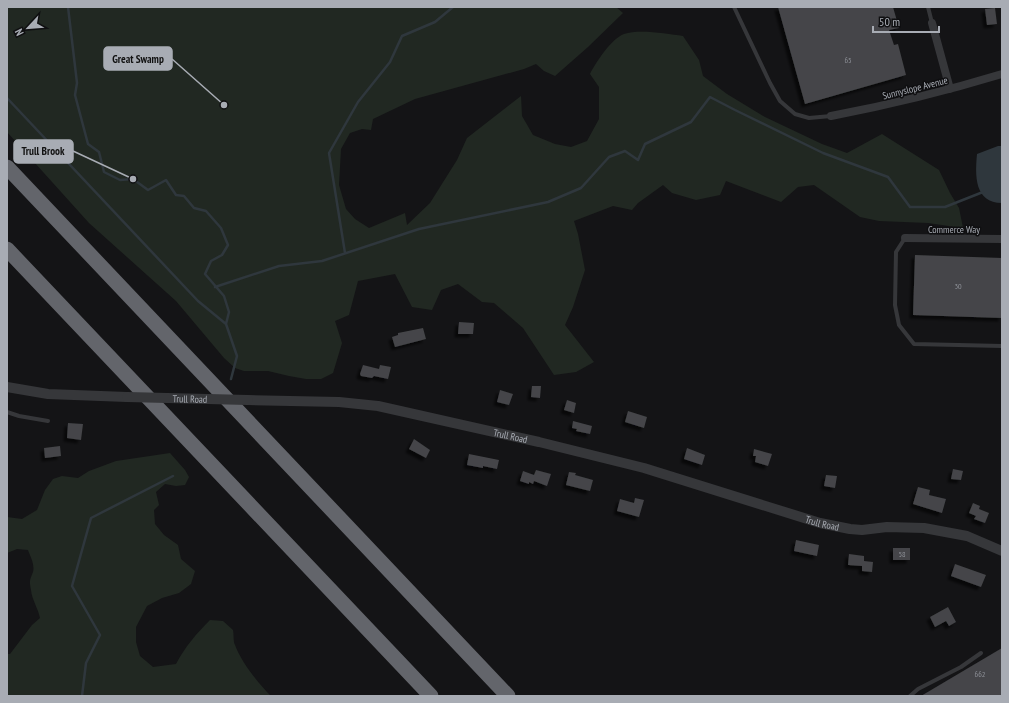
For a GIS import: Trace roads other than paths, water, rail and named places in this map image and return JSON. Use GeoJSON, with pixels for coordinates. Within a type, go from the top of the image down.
{"type":"FeatureCollection","features":[{"type":"Feature","properties":{"kind":"highway"},"geometry":{"type":"LineString","coordinates":[[7,167],[508,696]]}},
{"type":"Feature","properties":{"kind":"highway"},"geometry":{"type":"LineString","coordinates":[[7,249],[431,696]]}},
{"type":"Feature","properties":{"kind":"street"},"geometry":{"type":"LineString","coordinates":[[932,23],[950,89]]}},
{"type":"Feature","properties":{"kind":"street","name":"Sunnyslope Avenue"},"geometry":{"type":"LineString","coordinates":[[831,116],[880,107],[1002,74]]}},
{"type":"Feature","properties":{"kind":"street","name":"Commerce Way"},"geometry":{"type":"LineString","coordinates":[[905,238],[1002,239]]}},
{"type":"Feature","properties":{"kind":"street","name":"Trull Road"},"geometry":{"type":"LineString","coordinates":[[7,387],[48,394],[339,402],[378,406],[539,442],[644,468],[820,523],[850,530],[887,527],[924,528],[968,536],[1002,551]]}},
{"type":"Feature","properties":{"kind":"lane"},"geometry":{"type":"LineString","coordinates":[[734,7],[780,101],[795,114],[809,118],[831,116]]}},
{"type":"Feature","properties":{"kind":"lane"},"geometry":{"type":"LineString","coordinates":[[928,7],[932,23]]}},
{"type":"Feature","properties":{"kind":"lane"},"geometry":{"type":"LineString","coordinates":[[905,238],[896,252],[895,305],[899,325],[914,344],[1002,346]]}},
{"type":"Feature","properties":{"kind":"lane"},"geometry":{"type":"LineString","coordinates":[[7,412],[19,416],[48,421]]}},
{"type":"Feature","properties":{"kind":"lane"},"geometry":{"type":"LineString","coordinates":[[910,696],[918,689],[954,670],[981,653]]}},
{"type":"Feature","properties":{"kind":"waterway"},"geometry":{"type":"LineString","coordinates":[[68,7],[77,83],[75,95],[88,144],[99,152],[104,172],[120,180],[133,179],[148,190],[166,180],[176,195],[184,196],[194,208],[206,211],[221,228],[228,245],[222,255],[211,261],[205,274],[224,296],[229,312],[226,324],[237,356],[231,379]]}},
{"type":"Feature","properties":{"kind":"waterway"},"geometry":{"type":"LineString","coordinates":[[345,253],[329,153],[358,102],[390,62],[402,36],[435,22],[453,7]]}},
{"type":"Feature","properties":{"kind":"waterway"},"geometry":{"type":"LineString","coordinates":[[215,287],[279,266],[322,261],[419,229],[548,202],[581,188],[609,157],[625,151],[638,160],[645,144],[691,122],[710,97],[823,153],[888,177],[910,207],[945,207],[983,192]]}},
{"type":"Feature","properties":{"kind":"waterway"},"geometry":{"type":"LineString","coordinates":[[7,98],[198,301],[226,324]]}},
{"type":"Feature","properties":{"kind":"waterway"},"geometry":{"type":"LineString","coordinates":[[82,696],[86,663],[100,635],[72,586],[91,518],[173,476]]}},
{"type":"Feature","properties":{"kind":"place","name":"Great Swamp"},"geometry":{"type":"Point","coordinates":[224,105]}},
{"type":"Feature","properties":{"kind":"place","name":"Trull Brook"},"geometry":{"type":"Point","coordinates":[133,179]}}]}
